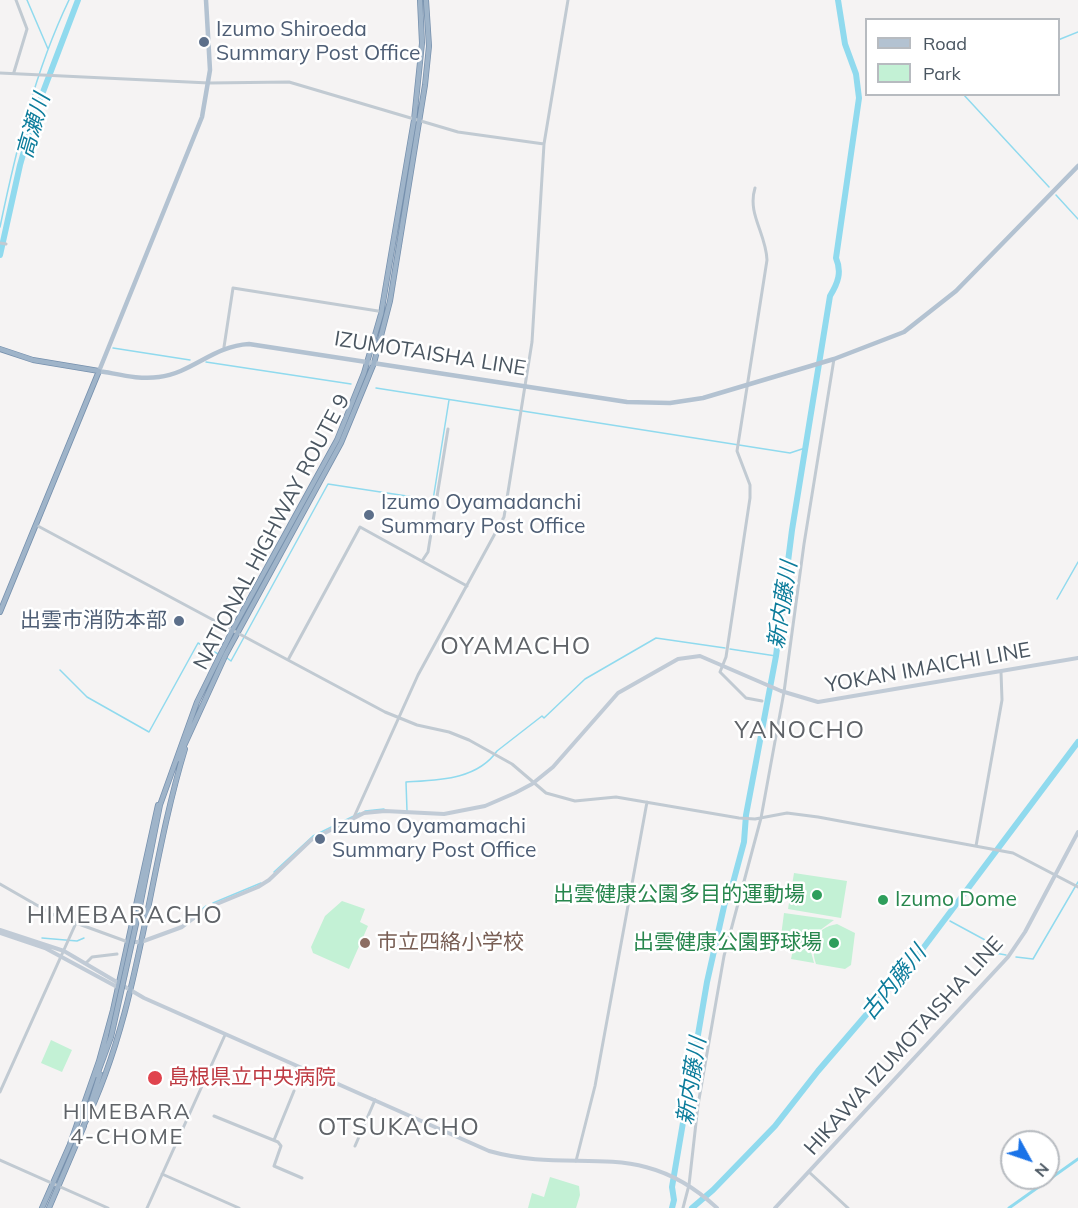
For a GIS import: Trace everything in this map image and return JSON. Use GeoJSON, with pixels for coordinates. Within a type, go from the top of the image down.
{"type":"FeatureCollection","features":[{"type":"Feature","properties":{"kind":"highway","name":"NATIONAL HIGHWAY ROUTE 9"},"geometry":{"type":"LineString","coordinates":[[49,1208],[84,1127],[111,1037],[169,774],[197,702],[337,440],[356,397],[381,314],[417,121],[422,43],[420,0]]}},
{"type":"Feature","properties":{"kind":"highway","name":"NATIONAL HIGHWAY ROUTE 9"},"geometry":{"type":"LineString","coordinates":[[157,824],[175,766],[235,632],[341,443],[374,363],[390,301],[429,46],[426,0]]}},
{"type":"Feature","properties":{"kind":"highway"},"geometry":{"type":"LineString","coordinates":[[0,349],[33,360],[99,371],[0,612]]}},
{"type":"Feature","properties":{"kind":"highway"},"geometry":{"type":"LineString","coordinates":[[84,1127],[105,1078],[131,992],[171,797],[195,721]]}},
{"type":"Feature","properties":{"kind":"highway"},"geometry":{"type":"LineString","coordinates":[[70,1144],[91,1085],[119,985],[156,811],[169,774]]}},
{"type":"Feature","properties":{"kind":"highway","name":"NATIONAL HIGHWAY ROUTE 9"},"geometry":{"type":"LineString","coordinates":[[42,1208],[70,1144],[111,1037]]}},
{"type":"Feature","properties":{"kind":"main road"},"geometry":{"type":"LineString","coordinates":[[99,371],[196,137],[208,83],[211,56],[206,0]]}},
{"type":"Feature","properties":{"kind":"main road","name":"IZUMOTAISHA LINE"},"geometry":{"type":"LineString","coordinates":[[99,371],[159,377],[188,366],[224,347],[249,344],[640,403],[683,402],[747,386],[811,366],[904,332],[933,312],[957,291],[1078,166]]}},
{"type":"Feature","properties":{"kind":"main road","name":"YOKAN IMAICHI LINE"},"geometry":{"type":"LineString","coordinates":[[128,942],[141,942],[186,926],[207,908],[258,887],[269,880],[311,840],[354,818],[375,811],[431,814],[485,806],[532,784],[561,759],[618,693],[687,656],[700,656],[782,691],[818,702],[1078,658]]}},
{"type":"Feature","properties":{"kind":"main road","name":"HIKAWA IZUMOTAISHA LINE"},"geometry":{"type":"LineString","coordinates":[[775,1208],[1008,957],[1078,832]]}},
{"type":"Feature","properties":{"kind":"main road"},"geometry":{"type":"LineString","coordinates":[[0,932],[86,963],[119,985]]}},
{"type":"Feature","properties":{"kind":"main road"},"geometry":{"type":"LineString","coordinates":[[63,954],[131,992],[489,1151],[535,1159],[641,1164],[684,1181],[717,1208]]}},
{"type":"Feature","properties":{"kind":"street"},"geometry":{"type":"LineString","coordinates":[[14,72],[27,29],[16,0]]}},
{"type":"Feature","properties":{"kind":"street"},"geometry":{"type":"LineString","coordinates":[[354,818],[418,675],[504,517],[538,285],[544,144],[568,0]]}},
{"type":"Feature","properties":{"kind":"street"},"geometry":{"type":"LineString","coordinates":[[0,74],[14,72],[208,83],[289,82],[309,86],[458,132],[544,144]]}},
{"type":"Feature","properties":{"kind":"street"},"geometry":{"type":"LineString","coordinates":[[755,188],[752,207],[765,242],[767,260],[738,445],[738,458],[751,491],[720,672],[746,698],[762,701]]}},
{"type":"Feature","properties":{"kind":"street"},"geometry":{"type":"LineString","coordinates":[[0,243],[6,244]]}},
{"type":"Feature","properties":{"kind":"street"},"geometry":{"type":"LineString","coordinates":[[224,347],[233,288],[378,311]]}},
{"type":"Feature","properties":{"kind":"street"},"geometry":{"type":"LineString","coordinates":[[683,1208],[689,1185],[698,1105],[724,956],[761,818],[832,359]]}},
{"type":"Feature","properties":{"kind":"street"},"geometry":{"type":"LineString","coordinates":[[422,561],[428,552],[448,429]]}},
{"type":"Feature","properties":{"kind":"street"},"geometry":{"type":"LineString","coordinates":[[36,525],[398,718],[469,740],[512,764],[532,784],[546,793],[575,801],[616,797],[739,818],[755,819],[777,814],[800,814],[1013,853],[1078,887]]}},
{"type":"Feature","properties":{"kind":"street"},"geometry":{"type":"LineString","coordinates":[[288,660],[360,527],[467,586]]}},
{"type":"Feature","properties":{"kind":"street"},"geometry":{"type":"LineString","coordinates":[[976,846],[1002,700],[1001,672]]}},
{"type":"Feature","properties":{"kind":"street"},"geometry":{"type":"LineString","coordinates":[[576,1161],[595,1086],[647,802]]}},
{"type":"Feature","properties":{"kind":"street"},"geometry":{"type":"LineString","coordinates":[[0,884],[43,910],[128,942]]}},
{"type":"Feature","properties":{"kind":"street"},"geometry":{"type":"LineString","coordinates":[[0,1092],[76,923]]}},
{"type":"Feature","properties":{"kind":"street"},"geometry":{"type":"LineString","coordinates":[[86,963],[92,957],[117,954]]}},
{"type":"Feature","properties":{"kind":"street"},"geometry":{"type":"LineString","coordinates":[[147,1208],[225,1035]]}},
{"type":"Feature","properties":{"kind":"street"},"geometry":{"type":"LineString","coordinates":[[273,1140],[294,1091]]}},
{"type":"Feature","properties":{"kind":"street"},"geometry":{"type":"LineString","coordinates":[[355,1146],[375,1100]]}},
{"type":"Feature","properties":{"kind":"street"},"geometry":{"type":"LineString","coordinates":[[214,1116],[273,1140],[281,1146],[273,1166],[302,1178]]}},
{"type":"Feature","properties":{"kind":"street"},"geometry":{"type":"LineString","coordinates":[[0,1160],[108,1208]]}},
{"type":"Feature","properties":{"kind":"street"},"geometry":{"type":"LineString","coordinates":[[809,1172],[848,1208]]}},
{"type":"Feature","properties":{"kind":"street"},"geometry":{"type":"LineString","coordinates":[[162,1174],[239,1208]]}},
{"type":"Feature","properties":{"kind":"green space","name":"出雲健康公園多目的運動場"},"geometry":{"type":"Polygon","coordinates":[[[794,873],[847,881],[841,918],[788,909],[794,873]]]}},
{"type":"Feature","properties":{"kind":"green space"},"geometry":{"type":"Polygon","coordinates":[[[342,901],[365,909],[360,922],[368,926],[349,969],[313,953],[311,947],[325,916],[342,901]]]}},
{"type":"Feature","properties":{"kind":"green space"},"geometry":{"type":"Polygon","coordinates":[[[784,913],[834,920],[812,936],[810,948],[814,963],[791,959],[795,940],[781,936],[784,913]]]}},
{"type":"Feature","properties":{"kind":"green space","name":"出雲健康公園野球場"},"geometry":{"type":"Polygon","coordinates":[[[837,924],[855,933],[851,965],[845,969],[816,964],[814,957],[814,944],[819,933],[837,924]]]}},
{"type":"Feature","properties":{"kind":"green space"},"geometry":{"type":"Polygon","coordinates":[[[51,1040],[72,1050],[62,1072],[41,1063],[51,1040]]]}},
{"type":"Feature","properties":{"kind":"green space"},"geometry":{"type":"Polygon","coordinates":[[[550,1177],[579,1186],[580,1195],[576,1208],[528,1208],[532,1193],[544,1197],[550,1177]]]}},
{"type":"Feature","properties":{"kind":"waterway"},"geometry":{"type":"LineString","coordinates":[[27,0],[48,49]]}},
{"type":"Feature","properties":{"kind":"waterway"},"geometry":{"type":"LineString","coordinates":[[0,227],[36,83],[69,0]]}},
{"type":"Feature","properties":{"kind":"waterway","name":"高瀬川"},"geometry":{"type":"LineString","coordinates":[[0,255],[20,165],[35,113],[78,0]]}},
{"type":"Feature","properties":{"kind":"waterway","name":"新内藤川"},"geometry":{"type":"LineString","coordinates":[[672,1208],[674,1200],[672,1187],[707,982],[725,902],[730,894],[744,842],[746,815],[776,656],[792,530],[830,296],[838,277],[839,268],[836,258],[859,98],[856,74],[845,44],[838,0]]}},
{"type":"Feature","properties":{"kind":"waterway"},"geometry":{"type":"LineString","coordinates":[[1060,39],[1078,32]]}},
{"type":"Feature","properties":{"kind":"waterway"},"geometry":{"type":"LineString","coordinates":[[965,96],[1049,187]]}},
{"type":"Feature","properties":{"kind":"waterway"},"geometry":{"type":"LineString","coordinates":[[1056,195],[1078,219]]}},
{"type":"Feature","properties":{"kind":"waterway"},"geometry":{"type":"LineString","coordinates":[[113,348],[190,360]]}},
{"type":"Feature","properties":{"kind":"waterway"},"geometry":{"type":"LineString","coordinates":[[206,362],[351,384]]}},
{"type":"Feature","properties":{"kind":"waterway"},"geometry":{"type":"LineString","coordinates":[[376,388],[790,453],[805,448]]}},
{"type":"Feature","properties":{"kind":"waterway"},"geometry":{"type":"LineString","coordinates":[[227,658],[231,661],[328,484],[433,500],[449,400]]}},
{"type":"Feature","properties":{"kind":"waterway"},"geometry":{"type":"LineString","coordinates":[[1057,599],[1078,562]]}},
{"type":"Feature","properties":{"kind":"waterway"},"geometry":{"type":"LineString","coordinates":[[407,811],[406,782],[456,777],[479,768],[542,716],[544,718],[585,679],[656,638],[725,648]]}},
{"type":"Feature","properties":{"kind":"waterway"},"geometry":{"type":"LineString","coordinates":[[60,670],[87,697],[149,732],[198,643],[220,655]]}},
{"type":"Feature","properties":{"kind":"waterway"},"geometry":{"type":"LineString","coordinates":[[730,649],[776,656]]}},
{"type":"Feature","properties":{"kind":"waterway","name":"古内藤川"},"geometry":{"type":"LineString","coordinates":[[692,1208],[713,1190],[775,1126],[818,1071],[921,951],[1078,742]]}},
{"type":"Feature","properties":{"kind":"waterway"},"geometry":{"type":"LineString","coordinates":[[365,811],[384,809]]}},
{"type":"Feature","properties":{"kind":"waterway"},"geometry":{"type":"LineString","coordinates":[[274,872],[313,836],[360,813]]}},
{"type":"Feature","properties":{"kind":"waterway"},"geometry":{"type":"LineString","coordinates":[[1016,957],[1033,959],[1078,882]]}},
{"type":"Feature","properties":{"kind":"waterway"},"geometry":{"type":"LineString","coordinates":[[213,903],[261,883]]}},
{"type":"Feature","properties":{"kind":"waterway"},"geometry":{"type":"LineString","coordinates":[[198,912],[206,906]]}},
{"type":"Feature","properties":{"kind":"waterway"},"geometry":{"type":"LineString","coordinates":[[950,921],[998,947],[995,953],[1006,955]]}},
{"type":"Feature","properties":{"kind":"waterway"},"geometry":{"type":"LineString","coordinates":[[42,938],[77,941],[84,938]]}},
{"type":"Feature","properties":{"kind":"waterway"},"geometry":{"type":"LineString","coordinates":[[1009,1208],[1078,1159]]}},
{"type":"Feature","properties":{"kind":"place","name":"Izumo Shiroeda Summary Post Office"},"geometry":{"type":"Point","coordinates":[204,42]}},
{"type":"Feature","properties":{"kind":"place","name":"Izumo Oyamadanchi Summary Post Office"},"geometry":{"type":"Point","coordinates":[369,515]}},
{"type":"Feature","properties":{"kind":"place","name":"出雲市消防本部"},"geometry":{"type":"Point","coordinates":[179,621]}},
{"type":"Feature","properties":{"kind":"place","name":"Izumo Oyamamachi Summary Post Office"},"geometry":{"type":"Point","coordinates":[320,839]}},
{"type":"Feature","properties":{"kind":"place","name":"出雲健康公園多目的運動場"},"geometry":{"type":"Point","coordinates":[817,895]}},
{"type":"Feature","properties":{"kind":"place","name":"Izumo Dome"},"geometry":{"type":"Point","coordinates":[883,900]}},
{"type":"Feature","properties":{"kind":"place","name":"市立四絡小学校"},"geometry":{"type":"Point","coordinates":[365,943]}},
{"type":"Feature","properties":{"kind":"place","name":"出雲健康公園野球場"},"geometry":{"type":"Point","coordinates":[834,943]}},
{"type":"Feature","properties":{"kind":"place","name":"島根県立中央病院"},"geometry":{"type":"Point","coordinates":[155,1078]}},
{"type":"Feature","properties":{"kind":"district","name":"OYAMACHO"},"geometry":{"type":"Point","coordinates":[516,647]}},
{"type":"Feature","properties":{"kind":"district","name":"YANOCHO"},"geometry":{"type":"Point","coordinates":[800,731]}},
{"type":"Feature","properties":{"kind":"district","name":"HIMEBARACHO"},"geometry":{"type":"Point","coordinates":[125,916]}},
{"type":"Feature","properties":{"kind":"district","name":"HIMEBARA 4-CHOME"},"geometry":{"type":"Point","coordinates":[127,1124]}},
{"type":"Feature","properties":{"kind":"district","name":"OTSUKACHO"},"geometry":{"type":"Point","coordinates":[399,1128]}}]}
